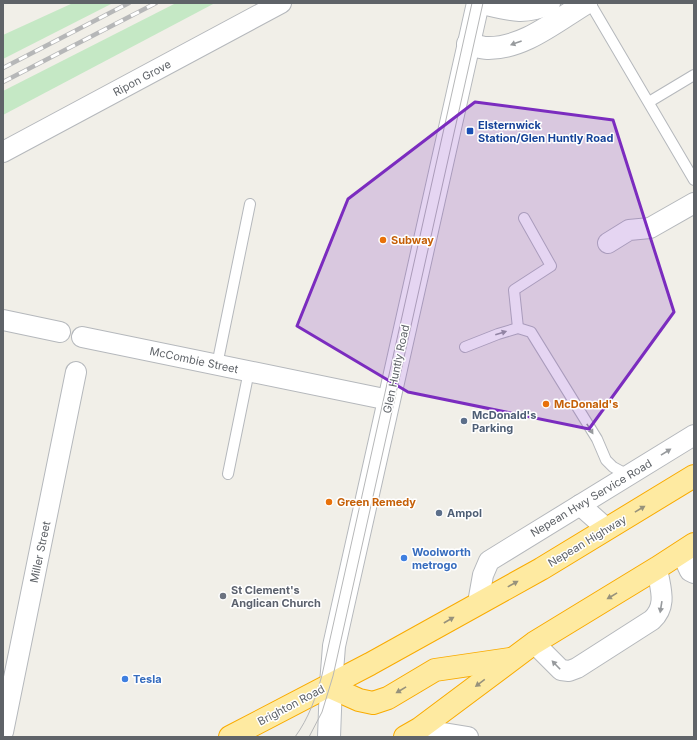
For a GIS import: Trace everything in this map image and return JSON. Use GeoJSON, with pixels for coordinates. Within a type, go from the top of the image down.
{"type":"FeatureCollection","features":[{"type":"Feature","properties":{"kind":"highway","name":"Nepean Highway"},"geometry":{"type":"LineString","coordinates":[[330,686],[541,569],[694,476]]}},
{"type":"Feature","properties":{"kind":"highway"},"geometry":{"type":"LineString","coordinates":[[412,733],[534,643],[687,548]]}},
{"type":"Feature","properties":{"kind":"highway"},"geometry":{"type":"LineString","coordinates":[[330,686],[358,700],[373,703],[388,698],[435,670],[511,659]]}},
{"type":"Feature","properties":{"kind":"highway","name":"Brighton Road"},"geometry":{"type":"LineString","coordinates":[[230,737],[330,686]]}},
{"type":"Feature","properties":{"kind":"street","name":"Ripon Grove"},"geometry":{"type":"LineString","coordinates":[[3,152],[281,3]]}},
{"type":"Feature","properties":{"kind":"street","name":"Glen Huntly Road"},"geometry":{"type":"LineString","coordinates":[[328,737],[330,686],[336,640],[478,3]]}},
{"type":"Feature","properties":{"kind":"street"},"geometry":{"type":"LineString","coordinates":[[482,3],[522,11],[549,3]]}},
{"type":"Feature","properties":{"kind":"street"},"geometry":{"type":"LineString","coordinates":[[468,44],[486,48],[513,44],[528,38],[586,3]]}},
{"type":"Feature","properties":{"kind":"street"},"geometry":{"type":"LineString","coordinates":[[608,243],[632,229],[650,228],[694,203]]}},
{"type":"Feature","properties":{"kind":"street","name":"McCombie Street"},"geometry":{"type":"LineString","coordinates":[[3,320],[389,400]]}},
{"type":"Feature","properties":{"kind":"street","name":"Miller Street"},"geometry":{"type":"LineString","coordinates":[[3,732],[76,372]]}},
{"type":"Feature","properties":{"kind":"street","name":"Nepean Hwy Service Road"},"geometry":{"type":"LineString","coordinates":[[478,603],[483,575],[489,561],[694,435]]}},
{"type":"Feature","properties":{"kind":"street"},"geometry":{"type":"LineString","coordinates":[[580,505],[606,529]]}},
{"type":"Feature","properties":{"kind":"street"},"geometry":{"type":"LineString","coordinates":[[687,548],[690,571],[694,573]]}},
{"type":"Feature","properties":{"kind":"street"},"geometry":{"type":"LineString","coordinates":[[534,643],[561,670],[578,668],[652,620],[660,613],[662,605],[657,568]]}},
{"type":"Feature","properties":{"kind":"street"},"geometry":{"type":"LineString","coordinates":[[412,733],[468,737]]}},
{"type":"Feature","properties":{"kind":"lane"},"geometry":{"type":"LineString","coordinates":[[590,3],[694,180]]}},
{"type":"Feature","properties":{"kind":"lane"},"geometry":{"type":"LineString","coordinates":[[649,102],[694,75]]}},
{"type":"Feature","properties":{"kind":"lane"},"geometry":{"type":"LineString","coordinates":[[218,365],[250,204]]}},
{"type":"Feature","properties":{"kind":"lane"},"geometry":{"type":"LineString","coordinates":[[518,328],[514,290],[551,266],[524,218]]}},
{"type":"Feature","properties":{"kind":"lane"},"geometry":{"type":"LineString","coordinates":[[465,347],[518,328],[531,332],[597,439],[606,460],[612,467],[628,475]]}},
{"type":"Feature","properties":{"kind":"lane"},"geometry":{"type":"LineString","coordinates":[[228,474],[249,371]]}},
{"type":"Feature","properties":{"kind":"highlighted area"},"geometry":{"type":"Polygon","coordinates":[[[475,102],[613,120],[674,312],[589,429],[408,392],[297,326],[348,199],[475,102]]]}},
{"type":"Feature","properties":{"kind":"green space"},"geometry":{"type":"Polygon","coordinates":[[[73,3],[113,3],[3,59],[3,35],[73,3]]]}},
{"type":"Feature","properties":{"kind":"green space"},"geometry":{"type":"Polygon","coordinates":[[[176,3],[215,3],[3,115],[3,91],[176,3]]]}},
{"type":"Feature","properties":{"kind":"tram line"},"geometry":{"type":"LineString","coordinates":[[295,737],[312,707],[322,675],[472,3]]}},
{"type":"Feature","properties":{"kind":"tram line"},"geometry":{"type":"LineString","coordinates":[[309,737],[322,712],[333,676],[483,3]]}},
{"type":"Feature","properties":{"kind":"railway"},"geometry":{"type":"LineString","coordinates":[[3,68],[129,3]]}},
{"type":"Feature","properties":{"kind":"railway"},"geometry":{"type":"LineString","coordinates":[[3,82],[156,3]]}},
{"type":"Feature","properties":{"kind":"place","name":"Elsternwick Station/Glen Huntly Road"},"geometry":{"type":"Point","coordinates":[470,131]}},
{"type":"Feature","properties":{"kind":"place","name":"Subway"},"geometry":{"type":"Point","coordinates":[383,240]}},
{"type":"Feature","properties":{"kind":"place","name":"McDonald's"},"geometry":{"type":"Point","coordinates":[546,404]}},
{"type":"Feature","properties":{"kind":"place","name":"McDonald's Parking"},"geometry":{"type":"Point","coordinates":[464,421]}},
{"type":"Feature","properties":{"kind":"place","name":"Green Remedy"},"geometry":{"type":"Point","coordinates":[329,502]}},
{"type":"Feature","properties":{"kind":"place","name":"Ampol"},"geometry":{"type":"Point","coordinates":[439,513]}},
{"type":"Feature","properties":{"kind":"place","name":"Woolworth metrogo"},"geometry":{"type":"Point","coordinates":[404,558]}},
{"type":"Feature","properties":{"kind":"place","name":"St Clement's Anglican Church"},"geometry":{"type":"Point","coordinates":[223,596]}},
{"type":"Feature","properties":{"kind":"place","name":"Tesla"},"geometry":{"type":"Point","coordinates":[125,679]}}]}
